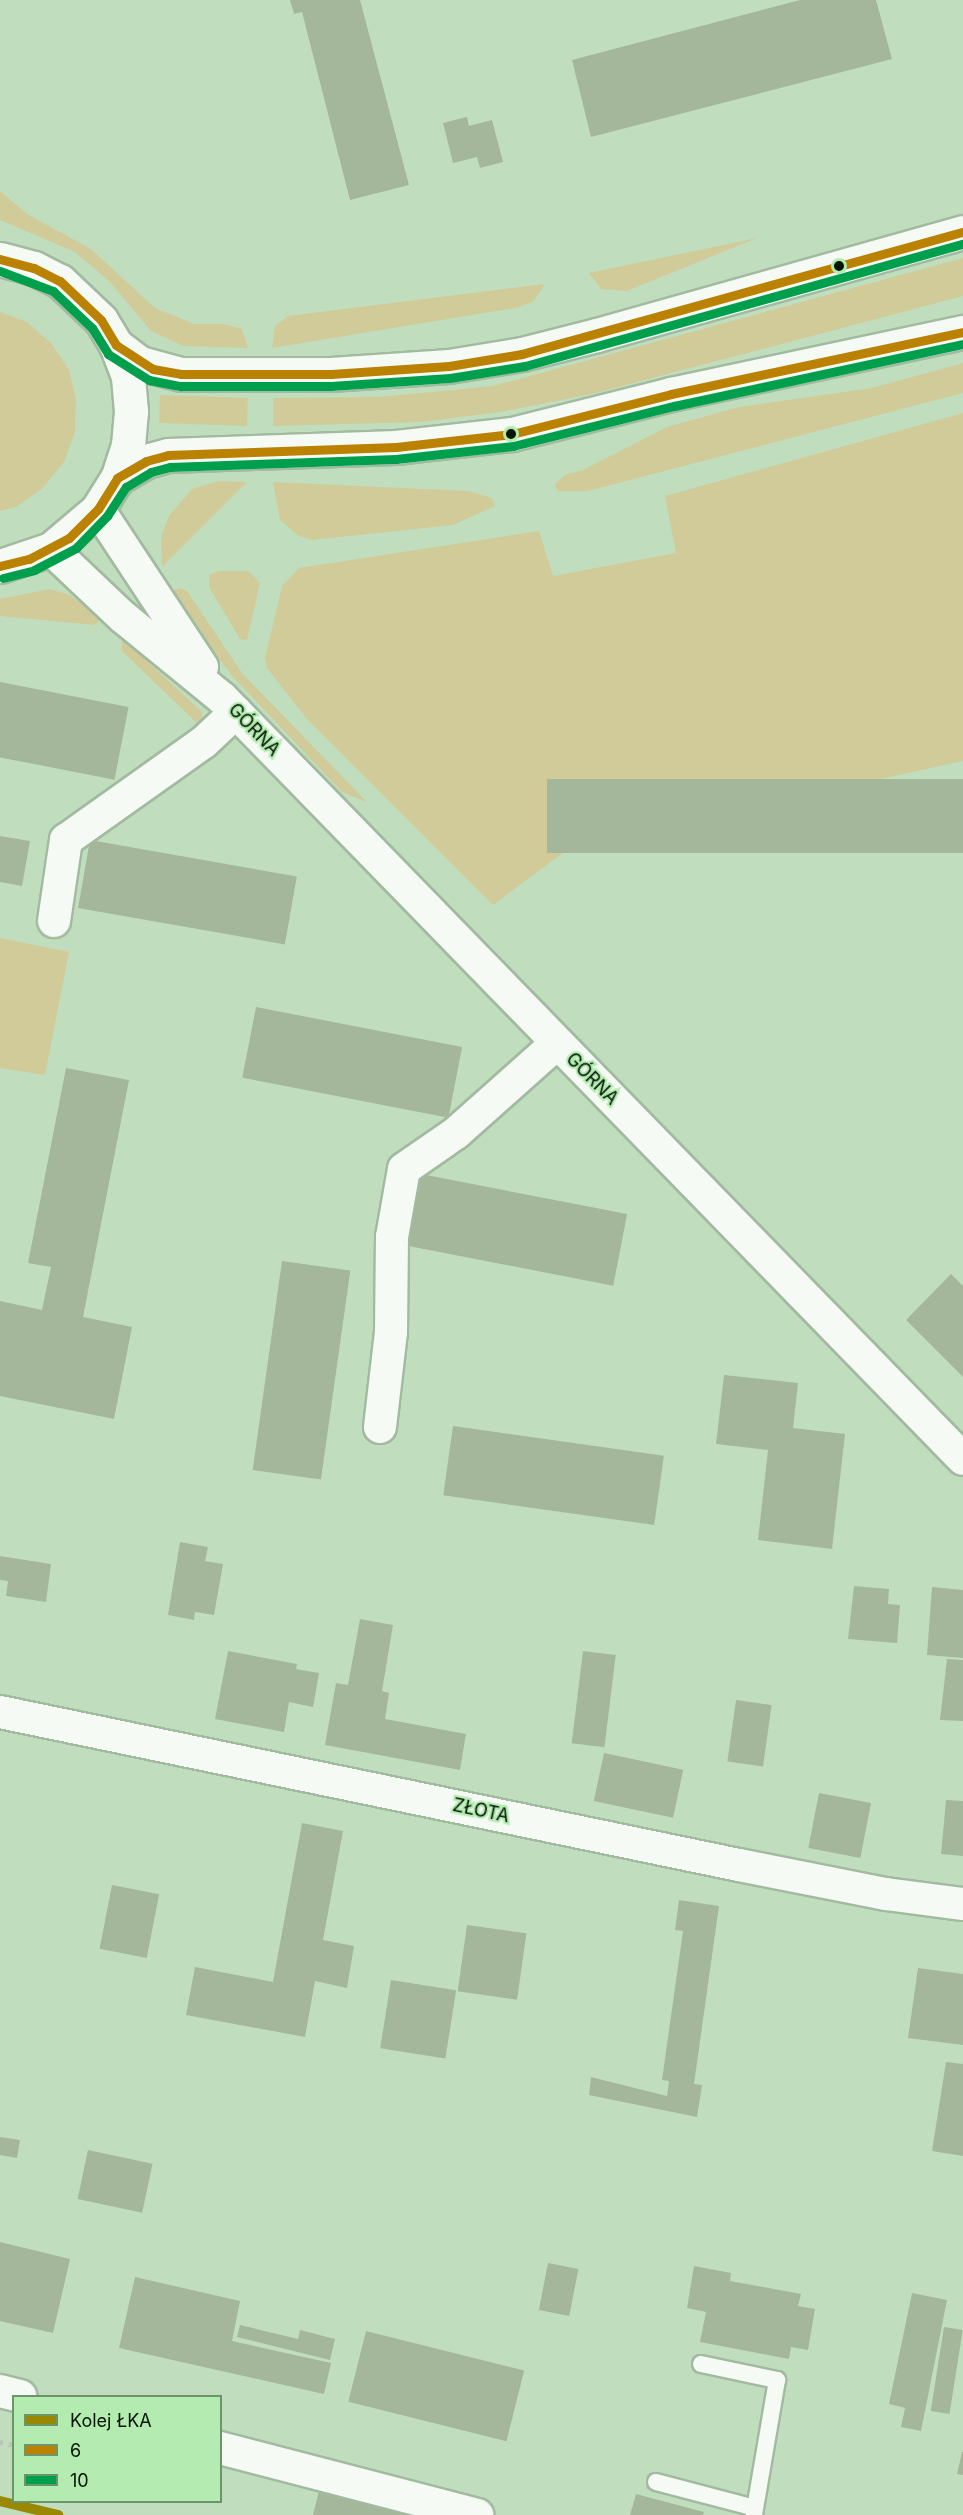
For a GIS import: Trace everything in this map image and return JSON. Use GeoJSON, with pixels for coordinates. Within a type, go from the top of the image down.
{"type":"FeatureCollection","features":[{"type":"Feature","properties":{"kind":"street"},"geometry":{"type":"LineString","coordinates":[[116,345],[140,363],[181,374],[331,374],[449,366],[597,336],[963,232]]}},
{"type":"Feature","properties":{"kind":"street"},"geometry":{"type":"LineString","coordinates":[[0,259],[34,268],[60,281],[101,320],[116,345],[128,377],[131,411],[128,445],[117,478],[98,509],[51,549],[0,566]]}},
{"type":"Feature","properties":{"kind":"street"},"geometry":{"type":"LineString","coordinates":[[117,478],[146,461],[168,455],[396,447],[512,434],[670,394],[963,332]]}},
{"type":"Feature","properties":{"kind":"street","name":"GÓRNA"},"geometry":{"type":"LineString","coordinates":[[98,509],[229,705]]}},
{"type":"Feature","properties":{"kind":"street","name":"GÓRNA"},"geometry":{"type":"LineString","coordinates":[[51,549],[123,617],[229,705],[963,1459]]}},
{"type":"Feature","properties":{"kind":"street"},"geometry":{"type":"LineString","coordinates":[[54,921],[66,840],[204,742],[229,705]]}},
{"type":"Feature","properties":{"kind":"street"},"geometry":{"type":"LineString","coordinates":[[380,1427],[391,1332],[392,1238],[404,1169],[456,1133],[557,1043]]}},
{"type":"Feature","properties":{"kind":"street","name":"ZŁOTA"},"geometry":{"type":"LineString","coordinates":[[0,1712],[760,1869],[886,1894],[963,1904]]}},
{"type":"Feature","properties":{"kind":"street"},"geometry":{"type":"LineString","coordinates":[[222,2449],[477,2515]]}},
{"type":"Feature","properties":{"kind":"lane"},"geometry":{"type":"LineString","coordinates":[[656,2482],[754,2511],[777,2379],[701,2364]]}},
{"type":"Feature","properties":{"kind":"shaded area"},"geometry":{"type":"Polygon","coordinates":[[[0,191],[27,214],[91,249],[155,308],[194,324],[224,324],[242,329],[248,348],[183,346],[151,331],[110,282],[75,252],[0,220],[0,191]]]}},
{"type":"Feature","properties":{"kind":"shaded area"},"geometry":{"type":"Polygon","coordinates":[[[757,238],[627,291],[601,289],[589,273],[757,238]]]}},
{"type":"Feature","properties":{"kind":"shaded area"},"geometry":{"type":"Polygon","coordinates":[[[963,258],[963,296],[596,393],[501,412],[421,422],[273,426],[273,398],[379,397],[493,386],[963,258]]]}},
{"type":"Feature","properties":{"kind":"shaded area"},"geometry":{"type":"Polygon","coordinates":[[[545,284],[533,302],[515,308],[272,348],[275,326],[288,316],[545,284]]]}},
{"type":"Feature","properties":{"kind":"shaded area"},"geometry":{"type":"Polygon","coordinates":[[[0,312],[27,322],[51,343],[69,370],[76,400],[75,432],[64,462],[43,488],[16,507],[0,511],[0,312]]]}},
{"type":"Feature","properties":{"kind":"shaded area"},"geometry":{"type":"Polygon","coordinates":[[[963,363],[963,393],[588,491],[557,491],[555,484],[565,475],[583,470],[667,427],[739,407],[872,388],[963,363]]]}},
{"type":"Feature","properties":{"kind":"shaded area"},"geometry":{"type":"Polygon","coordinates":[[[160,395],[248,398],[247,426],[159,423],[160,395]]]}},
{"type":"Feature","properties":{"kind":"shaded area"},"geometry":{"type":"Polygon","coordinates":[[[963,413],[963,761],[571,847],[493,905],[306,718],[267,668],[265,658],[282,586],[299,568],[539,531],[553,576],[676,553],[665,496],[963,413]]]}},
{"type":"Feature","properties":{"kind":"shaded area"},"geometry":{"type":"Polygon","coordinates":[[[219,481],[247,482],[162,567],[161,536],[169,516],[192,489],[219,481]]]}},
{"type":"Feature","properties":{"kind":"shaded area"},"geometry":{"type":"Polygon","coordinates":[[[273,482],[468,491],[492,498],[495,506],[453,525],[312,540],[299,536],[280,520],[273,482]]]}},
{"type":"Feature","properties":{"kind":"shaded area"},"geometry":{"type":"Polygon","coordinates":[[[219,571],[248,571],[260,583],[247,640],[240,639],[209,587],[209,575],[219,571]]]}},
{"type":"Feature","properties":{"kind":"shaded area"},"geometry":{"type":"Polygon","coordinates":[[[180,588],[187,591],[242,673],[367,802],[342,792],[233,677],[169,592],[180,588]]]}},
{"type":"Feature","properties":{"kind":"shaded area"},"geometry":{"type":"Polygon","coordinates":[[[50,589],[70,595],[102,619],[94,625],[0,616],[0,599],[50,589]]]}},
{"type":"Feature","properties":{"kind":"shaded area"},"geometry":{"type":"Polygon","coordinates":[[[122,638],[202,712],[203,729],[122,651],[122,638]]]}},
{"type":"Feature","properties":{"kind":"shaded area"},"geometry":{"type":"Polygon","coordinates":[[[0,938],[69,952],[45,1075],[0,1068],[0,938]]]}},
{"type":"Feature","properties":{"kind":"building"},"geometry":{"type":"Polygon","coordinates":[[[290,0],[360,0],[409,185],[350,200],[302,12],[294,14],[290,0]]]}},
{"type":"Feature","properties":{"kind":"building"},"geometry":{"type":"Polygon","coordinates":[[[800,0],[876,0],[892,59],[591,137],[572,60],[800,0]]]}},
{"type":"Feature","properties":{"kind":"building"},"geometry":{"type":"Polygon","coordinates":[[[467,117],[469,126],[492,120],[503,162],[480,168],[477,157],[453,163],[443,123],[467,117]]]}},
{"type":"Feature","properties":{"kind":"building"},"geometry":{"type":"Polygon","coordinates":[[[0,682],[129,707],[114,780],[0,757],[0,682]]]}},
{"type":"Feature","properties":{"kind":"building"},"geometry":{"type":"Polygon","coordinates":[[[547,779],[963,779],[963,853],[547,853],[547,779]]]}},
{"type":"Feature","properties":{"kind":"building"},"geometry":{"type":"Polygon","coordinates":[[[0,836],[30,841],[22,886],[0,882],[0,836]]]}},
{"type":"Feature","properties":{"kind":"building"},"geometry":{"type":"Polygon","coordinates":[[[90,840],[297,876],[285,944],[78,908],[90,840]]]}},
{"type":"Feature","properties":{"kind":"building"},"geometry":{"type":"Polygon","coordinates":[[[256,1007],[462,1047],[448,1118],[242,1078],[256,1007]]]}},
{"type":"Feature","properties":{"kind":"building"},"geometry":{"type":"Polygon","coordinates":[[[66,1068],[129,1080],[83,1317],[132,1327],[114,1419],[0,1396],[0,1301],[42,1310],[51,1267],[28,1263],[66,1068]]]}},
{"type":"Feature","properties":{"kind":"building"},"geometry":{"type":"Polygon","coordinates":[[[421,1174],[627,1214],[613,1286],[407,1246],[421,1174]]]}},
{"type":"Feature","properties":{"kind":"building"},"geometry":{"type":"Polygon","coordinates":[[[282,1261],[350,1271],[321,1480],[253,1470],[282,1261]]]}},
{"type":"Feature","properties":{"kind":"building"},"geometry":{"type":"Polygon","coordinates":[[[951,1274],[963,1286],[963,1377],[906,1320],[951,1274]]]}},
{"type":"Feature","properties":{"kind":"building"},"geometry":{"type":"Polygon","coordinates":[[[724,1375],[798,1383],[793,1428],[845,1434],[832,1549],[758,1540],[768,1450],[716,1444],[724,1375]]]}},
{"type":"Feature","properties":{"kind":"building"},"geometry":{"type":"Polygon","coordinates":[[[453,1426],[664,1456],[654,1525],[443,1495],[453,1426]]]}},
{"type":"Feature","properties":{"kind":"building"},"geometry":{"type":"Polygon","coordinates":[[[180,1542],[208,1547],[205,1561],[223,1564],[214,1615],[195,1612],[194,1620],[168,1615],[180,1542]]]}},
{"type":"Feature","properties":{"kind":"building"},"geometry":{"type":"Polygon","coordinates":[[[0,1556],[51,1564],[46,1602],[6,1596],[8,1581],[0,1580],[0,1556]]]}},
{"type":"Feature","properties":{"kind":"building"},"geometry":{"type":"Polygon","coordinates":[[[854,1586],[889,1589],[888,1604],[900,1605],[897,1643],[848,1639],[854,1586]]]}},
{"type":"Feature","properties":{"kind":"building"},"geometry":{"type":"Polygon","coordinates":[[[932,1587],[963,1590],[963,1658],[927,1655],[932,1587]]]}},
{"type":"Feature","properties":{"kind":"building"},"geometry":{"type":"Polygon","coordinates":[[[360,1619],[393,1625],[382,1691],[389,1693],[385,1719],[466,1734],[460,1770],[325,1745],[336,1683],[348,1685],[360,1619]]]}},
{"type":"Feature","properties":{"kind":"building"},"geometry":{"type":"Polygon","coordinates":[[[228,1651],[297,1664],[296,1669],[319,1673],[313,1707],[289,1702],[284,1732],[215,1719],[228,1651]]]}},
{"type":"Feature","properties":{"kind":"building"},"geometry":{"type":"Polygon","coordinates":[[[583,1651],[616,1655],[604,1747],[572,1743],[583,1651]]]}},
{"type":"Feature","properties":{"kind":"building"},"geometry":{"type":"Polygon","coordinates":[[[947,1659],[963,1660],[963,1721],[940,1720],[947,1659]]]}},
{"type":"Feature","properties":{"kind":"building"},"geometry":{"type":"Polygon","coordinates":[[[736,1700],[772,1705],[763,1766],[727,1761],[736,1700]]]}},
{"type":"Feature","properties":{"kind":"building"},"geometry":{"type":"Polygon","coordinates":[[[604,1753],[683,1770],[673,1818],[594,1801],[604,1753]]]}},
{"type":"Feature","properties":{"kind":"building"},"geometry":{"type":"Polygon","coordinates":[[[819,1793],[871,1803],[860,1858],[808,1848],[819,1793]]]}},
{"type":"Feature","properties":{"kind":"building"},"geometry":{"type":"Polygon","coordinates":[[[946,1800],[963,1801],[963,1856],[941,1854],[946,1800]]]}},
{"type":"Feature","properties":{"kind":"building"},"geometry":{"type":"Polygon","coordinates":[[[302,1823],[343,1831],[323,1940],[354,1946],[347,1988],[315,1981],[305,2037],[186,2015],[195,1967],[273,1982],[302,1823]]]}},
{"type":"Feature","properties":{"kind":"building"},"geometry":{"type":"Polygon","coordinates":[[[112,1885],[159,1894],[147,1958],[100,1949],[112,1885]]]}},
{"type":"Feature","properties":{"kind":"building"},"geometry":{"type":"Polygon","coordinates":[[[679,1900],[719,1906],[694,2084],[702,2085],[697,2117],[589,2095],[591,2077],[667,2096],[669,2081],[662,2080],[683,1931],[675,1930],[679,1900]]]}},
{"type":"Feature","properties":{"kind":"building"},"geometry":{"type":"Polygon","coordinates":[[[467,1925],[526,1933],[517,2000],[458,1991],[467,1925]]]}},
{"type":"Feature","properties":{"kind":"building"},"geometry":{"type":"Polygon","coordinates":[[[918,1968],[963,1974],[963,2045],[908,2038],[918,1968]]]}},
{"type":"Feature","properties":{"kind":"building"},"geometry":{"type":"Polygon","coordinates":[[[391,1980],[456,1990],[445,2058],[380,2048],[391,1980]]]}},
{"type":"Feature","properties":{"kind":"building"},"geometry":{"type":"Polygon","coordinates":[[[946,2062],[963,2064],[963,2156],[932,2151],[946,2062]]]}},
{"type":"Feature","properties":{"kind":"building"},"geometry":{"type":"Polygon","coordinates":[[[0,2137],[20,2140],[17,2158],[0,2155],[0,2137]]]}},
{"type":"Feature","properties":{"kind":"building"},"geometry":{"type":"Polygon","coordinates":[[[88,2150],[153,2164],[142,2213],[78,2199],[88,2150]]]}},
{"type":"Feature","properties":{"kind":"building"},"geometry":{"type":"Polygon","coordinates":[[[0,2242],[70,2259],[53,2333],[0,2321],[0,2242]]]}},
{"type":"Feature","properties":{"kind":"building"},"geometry":{"type":"Polygon","coordinates":[[[548,2263],[578,2269],[569,2316],[539,2310],[548,2263]]]}},
{"type":"Feature","properties":{"kind":"building"},"geometry":{"type":"Polygon","coordinates":[[[694,2266],[731,2273],[730,2281],[801,2294],[798,2306],[815,2309],[808,2350],[791,2347],[789,2359],[700,2342],[706,2312],[687,2308],[694,2266]]]}},
{"type":"Feature","properties":{"kind":"building"},"geometry":{"type":"Polygon","coordinates":[[[135,2277],[240,2301],[232,2341],[331,2363],[324,2394],[119,2348],[135,2277]]]}},
{"type":"Feature","properties":{"kind":"building"},"geometry":{"type":"Polygon","coordinates":[[[912,2293],[947,2300],[921,2431],[901,2427],[905,2408],[889,2404],[912,2293]]]}},
{"type":"Feature","properties":{"kind":"building"},"geometry":{"type":"Polygon","coordinates":[[[240,2325],[298,2339],[300,2330],[335,2339],[330,2360],[237,2337],[240,2325]]]}},
{"type":"Feature","properties":{"kind":"building"},"geometry":{"type":"Polygon","coordinates":[[[944,2327],[963,2330],[949,2414],[931,2411],[944,2327]]]}},
{"type":"Feature","properties":{"kind":"building"},"geometry":{"type":"Polygon","coordinates":[[[366,2331],[524,2370],[506,2441],[348,2402],[366,2331]]]}},
{"type":"Feature","properties":{"kind":"building"},"geometry":{"type":"Polygon","coordinates":[[[963,2452],[963,2475],[957,2474],[963,2452]]]}},
{"type":"Feature","properties":{"kind":"building"},"geometry":{"type":"Polygon","coordinates":[[[319,2491],[413,2514],[413,2515],[313,2515],[319,2491]]]}},
{"type":"Feature","properties":{"kind":"building"},"geometry":{"type":"Polygon","coordinates":[[[636,2494],[704,2512],[703,2515],[630,2515],[636,2494]]]}},
{"type":"Feature","properties":{"kind":"railway"},"geometry":{"type":"LineString","coordinates":[[0,2442],[12,2445]]}},
{"type":"Feature","properties":{"kind":"rail line","name":"ŁKA"},"geometry":{"type":"LineString","coordinates":[[0,2501],[58,2515]]}},
{"type":"Feature","properties":{"kind":"transit line","name":"6"},"geometry":{"type":"LineString","coordinates":[[0,259],[34,268],[60,281],[101,320],[116,345],[153,369],[181,374],[331,374],[449,366],[522,354],[963,232]]}},
{"type":"Feature","properties":{"kind":"transit line","name":"10"},"geometry":{"type":"LineString","coordinates":[[0,271],[53,291],[92,328],[108,354],[149,380],[181,386],[331,386],[450,378],[525,366],[963,244]]}},
{"type":"Feature","properties":{"kind":"transit line","name":"6"},"geometry":{"type":"LineString","coordinates":[[0,566],[29,559],[69,538],[98,509],[117,478],[146,461],[168,455],[396,447],[512,434],[671,394],[963,332]]}},
{"type":"Feature","properties":{"kind":"transit line","name":"10"},"geometry":{"type":"LineString","coordinates":[[3,578],[34,570],[76,548],[107,516],[126,487],[151,472],[170,467],[396,459],[513,446],[674,406],[963,344]]}}]}
